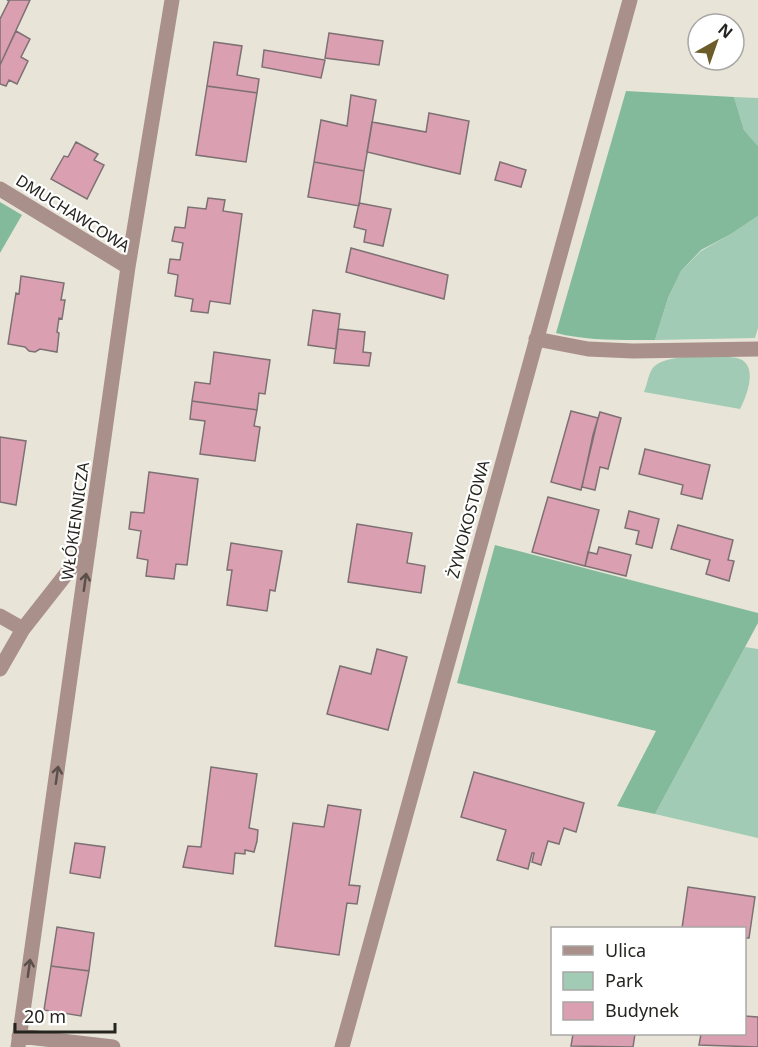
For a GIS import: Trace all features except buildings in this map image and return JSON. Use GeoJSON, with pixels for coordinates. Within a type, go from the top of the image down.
{"type":"FeatureCollection","features":[{"type":"Feature","properties":{"kind":"street","name":"WŁÓKIENNICZA"},"geometry":{"type":"LineString","coordinates":[[19,1042],[128,267],[172,0]]}},
{"type":"Feature","properties":{"kind":"street","name":"ŻYWOKOSTOWA"},"geometry":{"type":"LineString","coordinates":[[342,1047],[630,0]]}},
{"type":"Feature","properties":{"kind":"street","name":"DMUCHAWCOWA"},"geometry":{"type":"LineString","coordinates":[[0,189],[128,267]]}},
{"type":"Feature","properties":{"kind":"street"},"geometry":{"type":"LineString","coordinates":[[536,339],[588,349],[633,351],[758,349]]}},
{"type":"Feature","properties":{"kind":"street"},"geometry":{"type":"LineString","coordinates":[[0,669],[23,629],[90,542]]}},
{"type":"Feature","properties":{"kind":"street"},"geometry":{"type":"LineString","coordinates":[[0,616],[23,629]]}},
{"type":"Feature","properties":{"kind":"street"},"geometry":{"type":"LineString","coordinates":[[19,1042],[113,1047]]}},
{"type":"Feature","properties":{"kind":"green space"},"geometry":{"type":"Polygon","coordinates":[[[626,91],[734,97],[744,130],[758,146],[758,216],[701,250],[681,271],[668,298],[655,340],[593,339],[556,333],[626,91]]]}},
{"type":"Feature","properties":{"kind":"green space"},"geometry":{"type":"Polygon","coordinates":[[[734,97],[758,98],[758,146],[744,130],[734,97]]]}},
{"type":"Feature","properties":{"kind":"green space"},"geometry":{"type":"Polygon","coordinates":[[[0,202],[22,215],[0,253],[0,202]]]}},
{"type":"Feature","properties":{"kind":"green space"},"geometry":{"type":"Polygon","coordinates":[[[758,216],[758,328],[755,338],[655,340],[668,298],[681,271],[701,251],[758,216]]]}},
{"type":"Feature","properties":{"kind":"green space"},"geometry":{"type":"Polygon","coordinates":[[[721,356],[740,359],[749,368],[748,389],[740,409],[644,392],[652,369],[657,364],[684,357],[721,356]]]}},
{"type":"Feature","properties":{"kind":"green space"},"geometry":{"type":"Polygon","coordinates":[[[495,545],[758,613],[758,623],[655,814],[617,806],[656,731],[457,683],[495,545]]]}},
{"type":"Feature","properties":{"kind":"green space"},"geometry":{"type":"Polygon","coordinates":[[[745,647],[758,649],[758,838],[655,814],[745,647]]]}}]}
